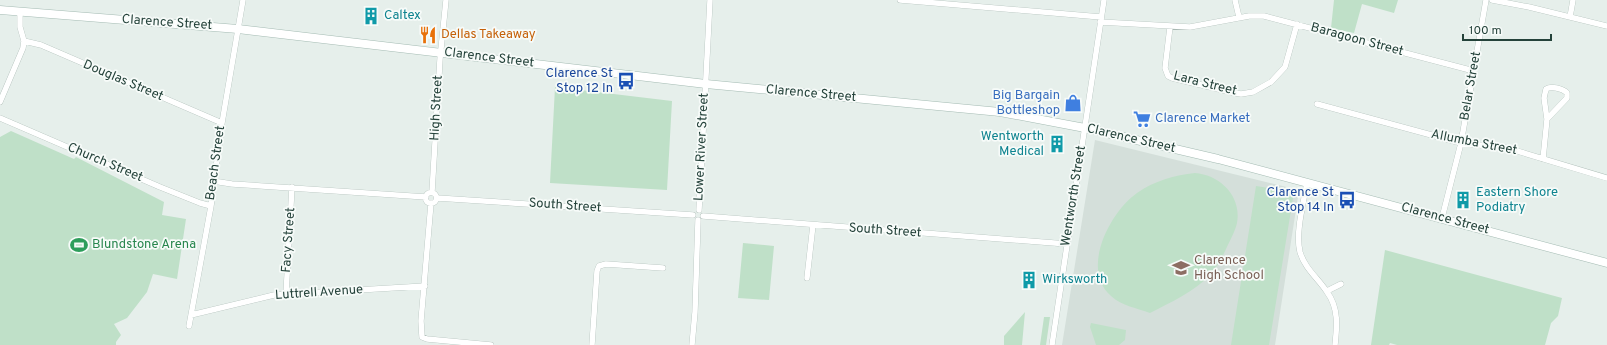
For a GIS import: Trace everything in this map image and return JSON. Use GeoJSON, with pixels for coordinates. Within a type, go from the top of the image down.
{"type":"FeatureCollection","features":[{"type":"Feature","properties":{"kind":"main road","name":"Clarence Street"},"geometry":{"type":"LineString","coordinates":[[0,10],[238,29],[706,84],[976,109],[1025,116],[1085,128],[1307,182],[1607,262]]}},
{"type":"Feature","properties":{"kind":"street","name":"Beach Street"},"geometry":{"type":"LineString","coordinates":[[189,326],[211,206],[213,181],[222,123],[244,0]]}},
{"type":"Feature","properties":{"kind":"street","name":"High Street"},"geometry":{"type":"LineString","coordinates":[[432,192],[441,52],[446,0]]}},
{"type":"Feature","properties":{"kind":"street","name":"Lower River Street"},"geometry":{"type":"LineString","coordinates":[[699,210],[710,0]]}},
{"type":"Feature","properties":{"kind":"street","name":"Baragoon Street"},"geometry":{"type":"LineString","coordinates":[[900,0],[1170,27],[1197,26],[1249,16],[1264,16],[1474,71]]}},
{"type":"Feature","properties":{"kind":"street","name":"Wentworth Street"},"geometry":{"type":"LineString","coordinates":[[1052,345],[1104,0]]}},
{"type":"Feature","properties":{"kind":"street"},"geometry":{"type":"LineString","coordinates":[[1235,0],[1239,18]]}},
{"type":"Feature","properties":{"kind":"street","name":"Belar Street"},"geometry":{"type":"LineString","coordinates":[[1442,218],[1461,143],[1486,0]]}},
{"type":"Feature","properties":{"kind":"street"},"geometry":{"type":"LineString","coordinates":[[1492,0],[1607,26]]}},
{"type":"Feature","properties":{"kind":"street"},"geometry":{"type":"LineString","coordinates":[[1570,17],[1573,0]]}},
{"type":"Feature","properties":{"kind":"street"},"geometry":{"type":"LineString","coordinates":[[0,102],[21,55],[24,41],[20,27],[20,12]]}},
{"type":"Feature","properties":{"kind":"street","name":"Lara Street"},"geometry":{"type":"LineString","coordinates":[[1170,27],[1165,68],[1168,76],[1241,94],[1253,92],[1262,88],[1278,76],[1285,68],[1297,24]]}},
{"type":"Feature","properties":{"kind":"street","name":"Douglas Street"},"geometry":{"type":"LineString","coordinates":[[24,41],[41,45],[222,123]]}},
{"type":"Feature","properties":{"kind":"street"},"geometry":{"type":"LineString","coordinates":[[1543,159],[1547,119],[1544,98],[1546,89],[1551,87],[1565,91],[1567,93],[1566,98],[1547,119]]}},
{"type":"Feature","properties":{"kind":"street","name":"Allumba Street"},"geometry":{"type":"LineString","coordinates":[[1317,104],[1461,143],[1508,148],[1607,178]]}},
{"type":"Feature","properties":{"kind":"street","name":"Church Street"},"geometry":{"type":"LineString","coordinates":[[0,118],[173,192],[211,206]]}},
{"type":"Feature","properties":{"kind":"street"},"geometry":{"type":"LineString","coordinates":[[213,181],[232,184],[426,197]]}},
{"type":"Feature","properties":{"kind":"street"},"geometry":{"type":"LineString","coordinates":[[1307,182],[1299,232],[1300,250],[1308,269],[1327,291],[1332,300],[1336,320],[1335,345]]}},
{"type":"Feature","properties":{"kind":"street","name":"Facy Street"},"geometry":{"type":"LineString","coordinates":[[286,294],[292,187]]}},
{"type":"Feature","properties":{"kind":"street"},"geometry":{"type":"LineString","coordinates":[[426,197],[428,193],[432,192],[435,194],[437,198],[431,203]]}},
{"type":"Feature","properties":{"kind":"street"},"geometry":{"type":"LineString","coordinates":[[426,197],[426,200],[431,203]]}},
{"type":"Feature","properties":{"kind":"street","name":"South Street"},"geometry":{"type":"LineString","coordinates":[[437,198],[693,214]]}},
{"type":"Feature","properties":{"kind":"street"},"geometry":{"type":"LineString","coordinates":[[431,203],[420,331],[423,338],[491,345]]}},
{"type":"Feature","properties":{"kind":"street"},"geometry":{"type":"LineString","coordinates":[[699,210],[702,212],[703,216],[698,220],[694,218],[693,214],[695,211],[699,210]]}},
{"type":"Feature","properties":{"kind":"street","name":"South Street"},"geometry":{"type":"LineString","coordinates":[[703,216],[1067,244]]}},
{"type":"Feature","properties":{"kind":"street","name":"Lower River Street"},"geometry":{"type":"LineString","coordinates":[[692,345],[695,312],[698,220]]}},
{"type":"Feature","properties":{"kind":"street"},"geometry":{"type":"LineString","coordinates":[[807,278],[813,225]]}},
{"type":"Feature","properties":{"kind":"street"},"geometry":{"type":"LineString","coordinates":[[592,345],[597,274],[599,266],[606,264],[663,268]]}},
{"type":"Feature","properties":{"kind":"street"},"geometry":{"type":"LineString","coordinates":[[1327,291],[1341,284]]}},
{"type":"Feature","properties":{"kind":"street","name":"Luttrell Avenue"},"geometry":{"type":"LineString","coordinates":[[191,316],[274,295],[425,286]]}},
{"type":"Feature","properties":{"kind":"shaded area","name":"Clarence High School"},"geometry":{"type":"Polygon","coordinates":[[[1095,140],[1299,190],[1275,345],[1062,345],[1095,140]]]}},
{"type":"Feature","properties":{"kind":"green space"},"geometry":{"type":"Polygon","coordinates":[[[1334,0],[1398,0],[1394,13],[1362,4],[1354,33],[1331,28],[1334,0]]]}},
{"type":"Feature","properties":{"kind":"green space"},"geometry":{"type":"Polygon","coordinates":[[[555,87],[672,101],[667,190],[550,183],[555,87]]]}},
{"type":"Feature","properties":{"kind":"green space","name":"Blundstone Arena"},"geometry":{"type":"Polygon","coordinates":[[[11,131],[74,159],[76,157],[164,202],[162,215],[186,219],[177,279],[153,274],[147,292],[127,318],[114,324],[121,335],[116,342],[116,345],[0,345],[0,137],[11,131]]]}},
{"type":"Feature","properties":{"kind":"green space"},"geometry":{"type":"Polygon","coordinates":[[[1195,173],[1213,178],[1221,183],[1232,196],[1236,204],[1238,213],[1234,233],[1217,266],[1197,287],[1150,313],[1115,299],[1102,285],[1098,271],[1098,257],[1102,242],[1117,213],[1137,193],[1150,185],[1172,177],[1195,173]]]}},
{"type":"Feature","properties":{"kind":"green space"},"geometry":{"type":"Polygon","coordinates":[[[1256,186],[1294,192],[1269,345],[1231,345],[1256,186]]]}},
{"type":"Feature","properties":{"kind":"green space"},"geometry":{"type":"Polygon","coordinates":[[[743,243],[774,246],[769,300],[738,298],[743,243]]]}},
{"type":"Feature","properties":{"kind":"green space"},"geometry":{"type":"Polygon","coordinates":[[[1385,250],[1562,298],[1558,316],[1551,323],[1545,345],[1397,345],[1390,343],[1389,345],[1371,345],[1385,250]]]}},
{"type":"Feature","properties":{"kind":"green space"},"geometry":{"type":"Polygon","coordinates":[[[1025,312],[1022,345],[1004,345],[1004,336],[1025,312]]]}},
{"type":"Feature","properties":{"kind":"green space"},"geometry":{"type":"Polygon","coordinates":[[[1044,317],[1050,317],[1046,345],[1040,345],[1044,317]]]}},
{"type":"Feature","properties":{"kind":"green space"},"geometry":{"type":"Polygon","coordinates":[[[1091,323],[1126,330],[1125,340],[1119,345],[1096,345],[1090,327],[1091,323]]]}},
{"type":"Feature","properties":{"kind":"place","name":"Caltex"},"geometry":{"type":"Point","coordinates":[371,16]}},
{"type":"Feature","properties":{"kind":"place","name":"Dellas Takeaway"},"geometry":{"type":"Point","coordinates":[428,35]}},
{"type":"Feature","properties":{"kind":"place","name":"Clarence St Stop 12 In"},"geometry":{"type":"Point","coordinates":[626,81]}},
{"type":"Feature","properties":{"kind":"place","name":"Big Bargain Bottleshop"},"geometry":{"type":"Point","coordinates":[1073,103]}},
{"type":"Feature","properties":{"kind":"place","name":"Clarence Market"},"geometry":{"type":"Point","coordinates":[1142,119]}},
{"type":"Feature","properties":{"kind":"place","name":"Wentworth Medical"},"geometry":{"type":"Point","coordinates":[1057,144]}},
{"type":"Feature","properties":{"kind":"place","name":"Clarence St Stop 14 In"},"geometry":{"type":"Point","coordinates":[1347,200]}},
{"type":"Feature","properties":{"kind":"place","name":"Eastern Shore Podiatry"},"geometry":{"type":"Point","coordinates":[1463,200]}},
{"type":"Feature","properties":{"kind":"place","name":"Blundstone Arena"},"geometry":{"type":"Point","coordinates":[79,245]}},
{"type":"Feature","properties":{"kind":"place","name":"Clarence High School"},"geometry":{"type":"Point","coordinates":[1181,268]}},
{"type":"Feature","properties":{"kind":"place","name":"Wirksworth"},"geometry":{"type":"Point","coordinates":[1029,280]}}]}
